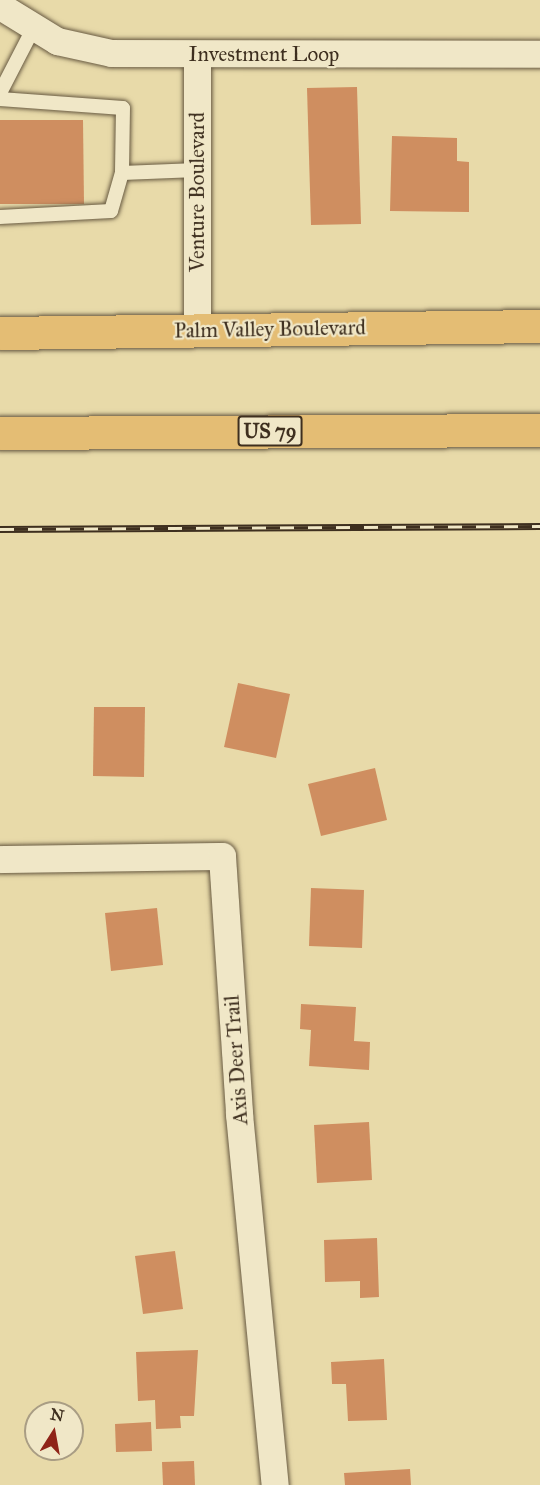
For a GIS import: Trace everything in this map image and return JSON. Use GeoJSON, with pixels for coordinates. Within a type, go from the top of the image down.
{"type":"FeatureCollection","features":[{"type":"Feature","properties":{"kind":"highway","name":"Palm Valley Boulevard"},"geometry":{"type":"LineString","coordinates":[[0,333],[540,326]]}},
{"type":"Feature","properties":{"kind":"highway","name":"US 79"},"geometry":{"type":"LineString","coordinates":[[0,433],[540,430]]}},
{"type":"Feature","properties":{"kind":"street","name":"Investment Loop"},"geometry":{"type":"LineString","coordinates":[[0,6],[33,29],[75,47],[111,53],[540,54]]}},
{"type":"Feature","properties":{"kind":"street","name":"Venture Boulevard"},"geometry":{"type":"LineString","coordinates":[[196,54],[197,330]]}},
{"type":"Feature","properties":{"kind":"street","name":"Axis Deer Trail"},"geometry":{"type":"LineString","coordinates":[[0,859],[222,856],[239,1114],[275,1485]]}},
{"type":"Feature","properties":{"kind":"lane"},"geometry":{"type":"LineString","coordinates":[[0,93],[33,29]]}},
{"type":"Feature","properties":{"kind":"lane"},"geometry":{"type":"LineString","coordinates":[[0,99],[123,108],[122,173],[111,211],[0,217]]}},
{"type":"Feature","properties":{"kind":"lane"},"geometry":{"type":"LineString","coordinates":[[122,173],[196,170]]}},
{"type":"Feature","properties":{"kind":"building"},"geometry":{"type":"Polygon","coordinates":[[[357,87],[361,224],[311,225],[307,88],[357,87]]]}},
{"type":"Feature","properties":{"kind":"building"},"geometry":{"type":"Polygon","coordinates":[[[0,120],[83,120],[84,204],[0,204],[0,120]]]}},
{"type":"Feature","properties":{"kind":"building"},"geometry":{"type":"Polygon","coordinates":[[[392,136],[457,138],[457,161],[469,162],[469,212],[390,211],[392,136]]]}},
{"type":"Feature","properties":{"kind":"building"},"geometry":{"type":"Polygon","coordinates":[[[238,683],[290,694],[276,758],[224,747],[238,683]]]}},
{"type":"Feature","properties":{"kind":"building"},"geometry":{"type":"Polygon","coordinates":[[[94,707],[145,707],[144,777],[93,776],[94,707]]]}},
{"type":"Feature","properties":{"kind":"building"},"geometry":{"type":"Polygon","coordinates":[[[375,768],[387,820],[321,836],[308,784],[375,768]]]}},
{"type":"Feature","properties":{"kind":"building"},"geometry":{"type":"Polygon","coordinates":[[[311,888],[364,890],[362,948],[309,946],[311,888]]]}},
{"type":"Feature","properties":{"kind":"building"},"geometry":{"type":"Polygon","coordinates":[[[157,908],[163,965],[111,971],[105,913],[157,908]]]}},
{"type":"Feature","properties":{"kind":"building"},"geometry":{"type":"Polygon","coordinates":[[[301,1004],[356,1007],[354,1041],[370,1042],[369,1070],[309,1066],[311,1030],[300,1029],[301,1004]]]}},
{"type":"Feature","properties":{"kind":"building"},"geometry":{"type":"Polygon","coordinates":[[[369,1122],[372,1180],[317,1183],[314,1125],[369,1122]]]}},
{"type":"Feature","properties":{"kind":"building"},"geometry":{"type":"Polygon","coordinates":[[[377,1238],[379,1297],[360,1298],[360,1281],[325,1282],[324,1240],[377,1238]]]}},
{"type":"Feature","properties":{"kind":"building"},"geometry":{"type":"Polygon","coordinates":[[[175,1251],[183,1309],[143,1314],[135,1256],[175,1251]]]}},
{"type":"Feature","properties":{"kind":"building"},"geometry":{"type":"Polygon","coordinates":[[[198,1350],[194,1416],[180,1416],[181,1428],[156,1429],[155,1400],[138,1401],[136,1352],[198,1350]]]}},
{"type":"Feature","properties":{"kind":"building"},"geometry":{"type":"Polygon","coordinates":[[[384,1359],[387,1420],[348,1421],[346,1384],[332,1384],[331,1362],[384,1359]]]}},
{"type":"Feature","properties":{"kind":"building"},"geometry":{"type":"Polygon","coordinates":[[[151,1422],[152,1451],[116,1452],[115,1424],[151,1422]]]}},
{"type":"Feature","properties":{"kind":"building"},"geometry":{"type":"Polygon","coordinates":[[[194,1461],[195,1485],[163,1485],[162,1462],[194,1461]]]}},
{"type":"Feature","properties":{"kind":"building"},"geometry":{"type":"Polygon","coordinates":[[[410,1469],[411,1485],[345,1485],[344,1473],[410,1469]]]}},
{"type":"Feature","properties":{"kind":"railway"},"geometry":{"type":"LineString","coordinates":[[0,529],[540,526]]}}]}
